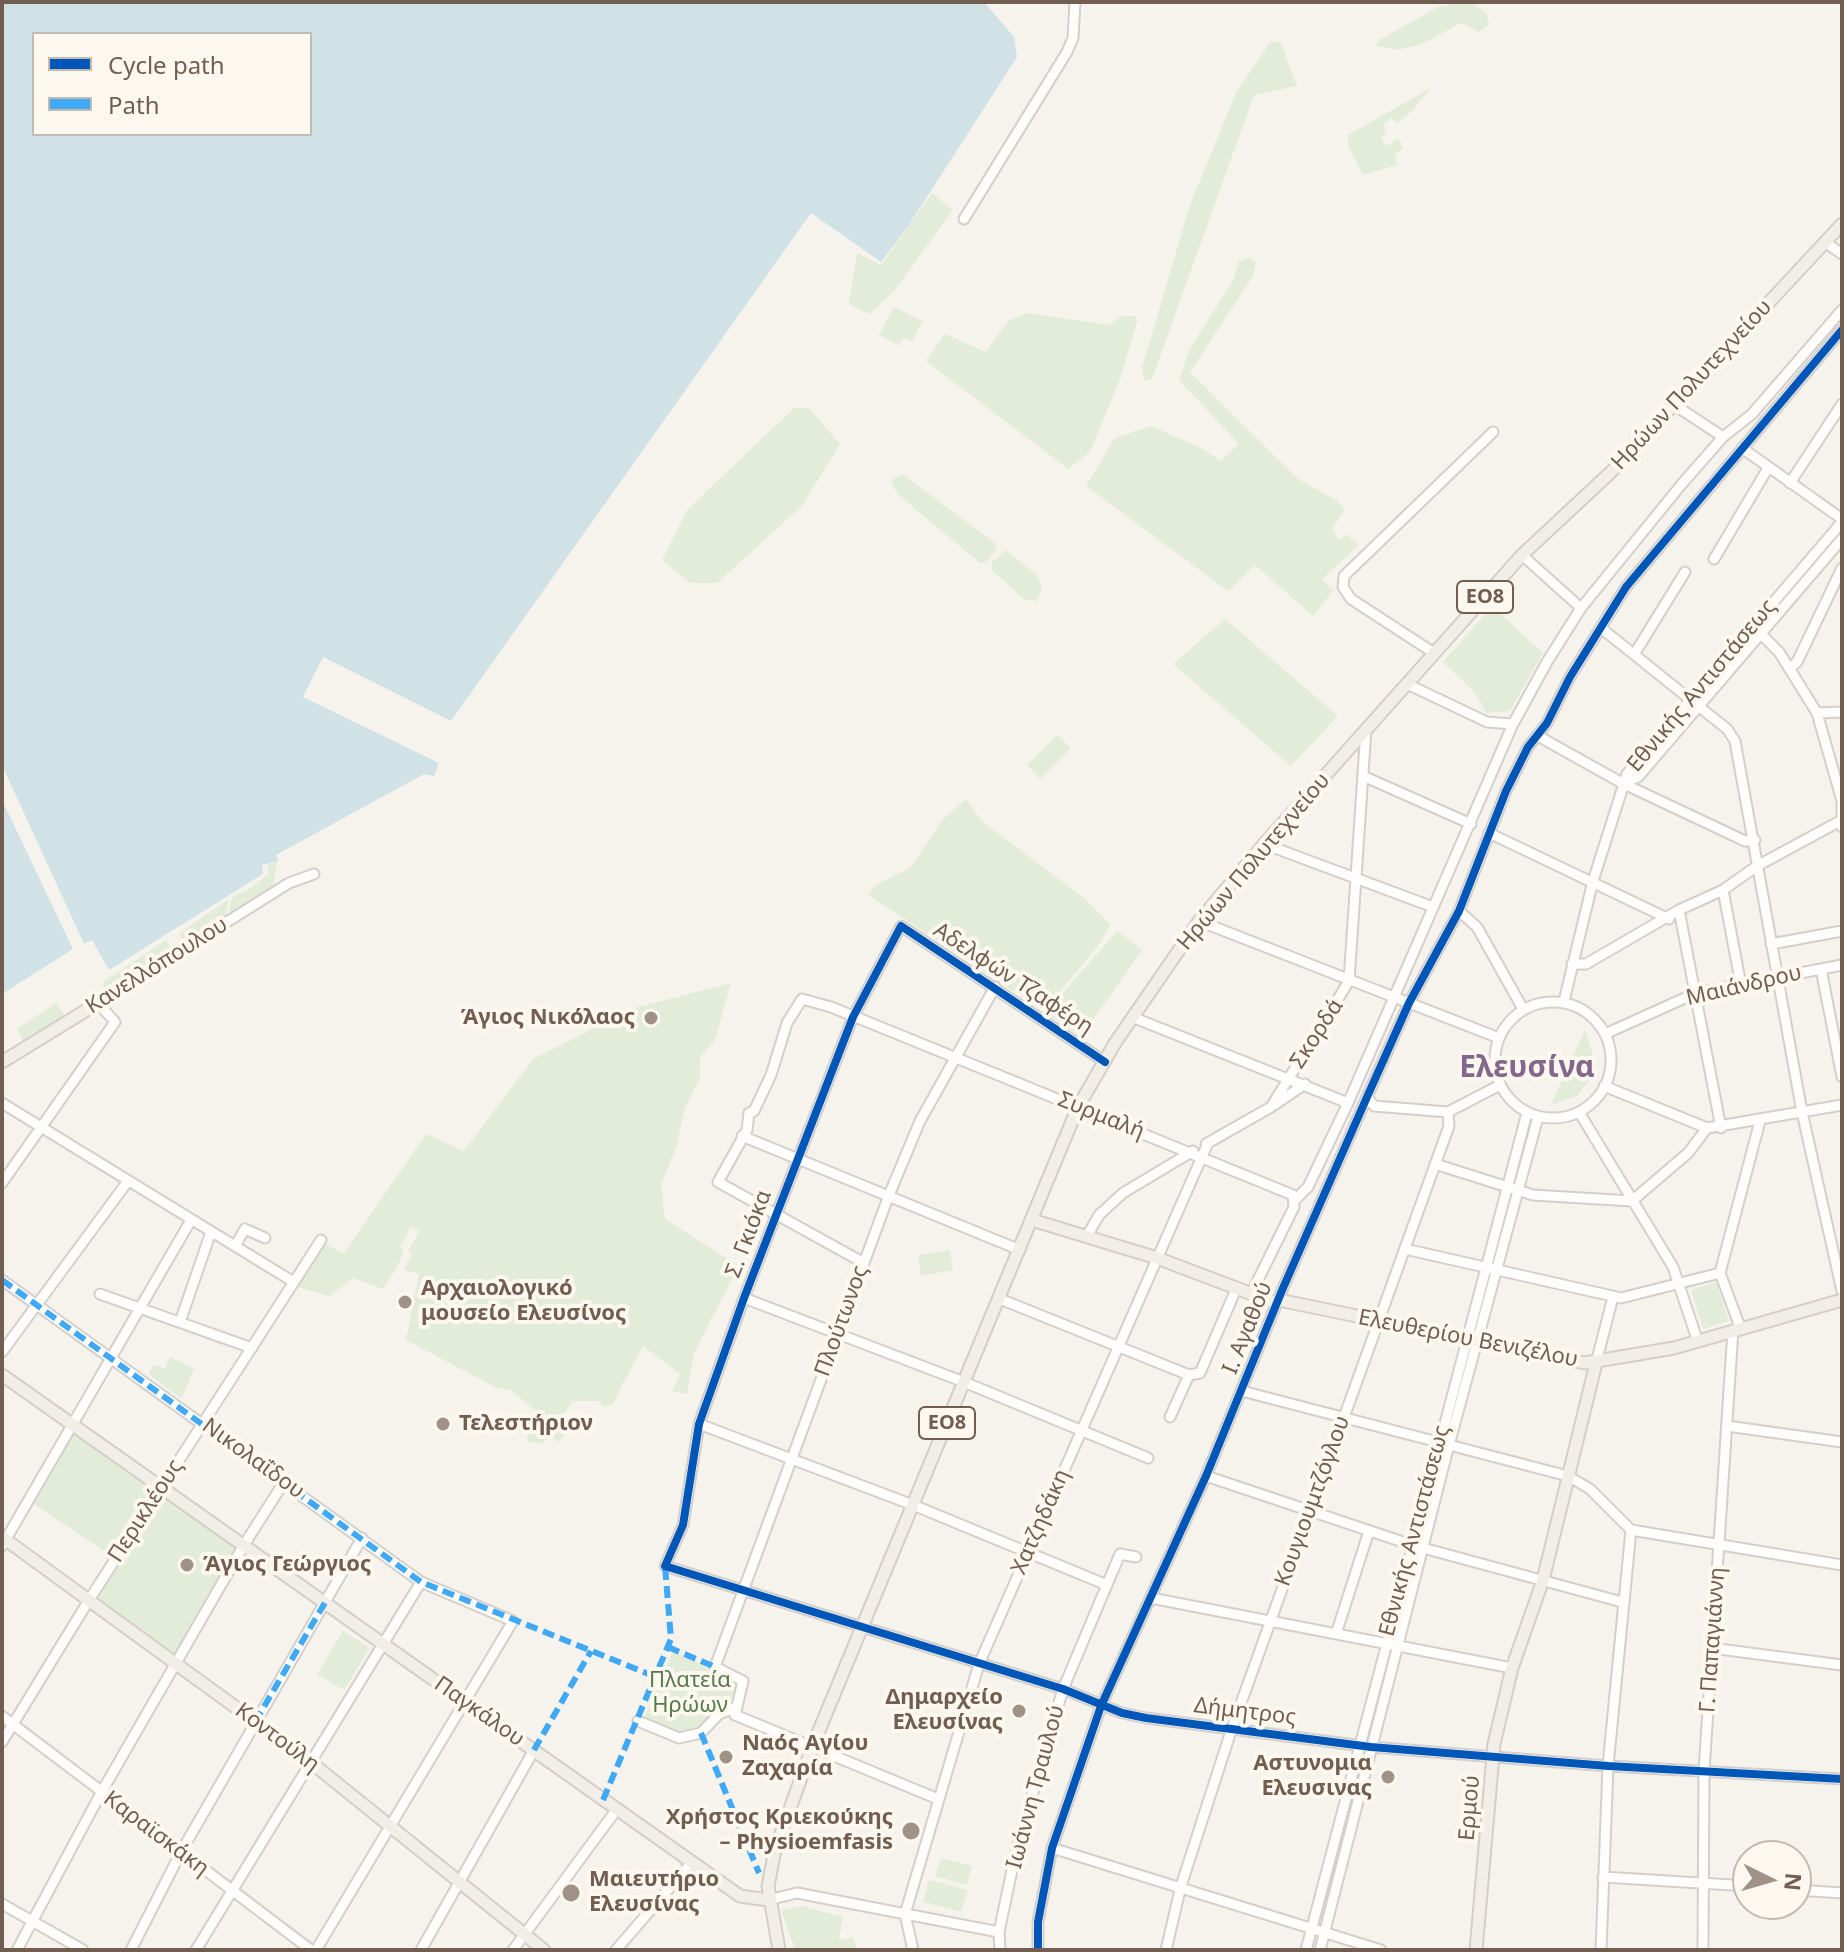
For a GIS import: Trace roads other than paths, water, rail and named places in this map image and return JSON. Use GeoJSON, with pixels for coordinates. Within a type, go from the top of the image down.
{"type":"FeatureCollection","features":[{"type":"Feature","properties":{"kind":"main road","name":"Ηρώων Πολυτεχνείου"},"geometry":{"type":"LineString","coordinates":[[768,1900],[775,1850],[813,1745],[1078,1107],[1132,1017],[1199,921],[1434,653],[1522,555],[1611,472],[1842,224]]}},
{"type":"Feature","properties":{"kind":"main road","name":"Κανελλόπουλου"},"geometry":{"type":"LineString","coordinates":[[2,1062],[98,1003]]}},
{"type":"Feature","properties":{"kind":"main road","name":"Ελευθερίου Βενιζέλου"},"geometry":{"type":"LineString","coordinates":[[1032,1220],[1157,1258],[1273,1302],[1279,1300],[1596,1363],[1698,1342],[1737,1328],[1842,1300]]}},
{"type":"Feature","properties":{"kind":"main road","name":"Ερμού"},"geometry":{"type":"LineString","coordinates":[[1476,1950],[1492,1757],[1512,1668],[1543,1580],[1596,1363]]}},
{"type":"Feature","properties":{"kind":"main road","name":"Παγκάλου"},"geometry":{"type":"LineString","coordinates":[[2,1375],[740,1896],[768,1900]]}},
{"type":"Feature","properties":{"kind":"main road","name":"Κοντούλη"},"geometry":{"type":"LineString","coordinates":[[3,1540],[308,1760],[544,1950]]}},
{"type":"Feature","properties":{"kind":"main road","name":"ΕΟ8"},"geometry":{"type":"LineString","coordinates":[[768,1900],[779,1950]]}},
{"type":"Feature","properties":{"kind":"street"},"geometry":{"type":"LineString","coordinates":[[964,219],[1067,52],[1073,38],[1075,2]]}},
{"type":"Feature","properties":{"kind":"street"},"geometry":{"type":"LineString","coordinates":[[1825,242],[1842,254]]}},
{"type":"Feature","properties":{"kind":"street"},"geometry":{"type":"LineString","coordinates":[[1252,1292],[1296,1199],[1308,1187],[1348,1103],[1513,724],[1581,608],[1723,437],[1752,414],[1842,310]]}},
{"type":"Feature","properties":{"kind":"street","name":"Ι. Αγαθού"},"geometry":{"type":"LineString","coordinates":[[1038,1950],[1038,1922],[1052,1848],[1101,1706],[1206,1476],[1367,1097],[1409,1003],[1459,911],[1489,833],[1523,758],[1626,587],[1842,330]]}},
{"type":"Feature","properties":{"kind":"street"},"geometry":{"type":"LineString","coordinates":[[1673,404],[1723,437]]}},
{"type":"Feature","properties":{"kind":"street"},"geometry":{"type":"LineString","coordinates":[[1790,483],[1842,404]]}},
{"type":"Feature","properties":{"kind":"street"},"geometry":{"type":"LineString","coordinates":[[1434,653],[1351,599],[1343,587],[1344,576],[1493,432]]}},
{"type":"Feature","properties":{"kind":"street"},"geometry":{"type":"LineString","coordinates":[[1742,448],[1842,520]]}},
{"type":"Feature","properties":{"kind":"street"},"geometry":{"type":"LineString","coordinates":[[1714,559],[1768,468]]}},
{"type":"Feature","properties":{"kind":"street","name":"Εθνικής Αντιστάσεως"},"geometry":{"type":"LineString","coordinates":[[1622,783],[1638,777],[1700,706],[1842,520]]}},
{"type":"Feature","properties":{"kind":"street","name":"Εθνικής Αντιστάσεως"},"geometry":{"type":"LineString","coordinates":[[1622,783],[1690,699],[1842,539]]}},
{"type":"Feature","properties":{"kind":"street"},"geometry":{"type":"LineString","coordinates":[[1522,555],[1581,608]]}},
{"type":"Feature","properties":{"kind":"street"},"geometry":{"type":"LineString","coordinates":[[1790,668],[1797,662],[1842,568]]}},
{"type":"Feature","properties":{"kind":"street"},"geometry":{"type":"LineString","coordinates":[[1635,653],[1685,572]]}},
{"type":"Feature","properties":{"kind":"street"},"geometry":{"type":"LineString","coordinates":[[1601,628],[1700,706],[1727,729],[1735,741],[1802,1112],[1842,1291]]}},
{"type":"Feature","properties":{"kind":"street"},"geometry":{"type":"LineString","coordinates":[[1572,964],[1586,964],[1669,919],[1679,910],[1723,890],[1757,866],[1842,822],[1842,801],[1817,713],[1790,668],[1756,629]]}},
{"type":"Feature","properties":{"kind":"street"},"geometry":{"type":"LineString","coordinates":[[1407,684],[1487,722],[1513,724]]}},
{"type":"Feature","properties":{"kind":"street"},"geometry":{"type":"LineString","coordinates":[[1817,713],[1842,712]]}},
{"type":"Feature","properties":{"kind":"street","name":"Σκορδά"},"geometry":{"type":"LineString","coordinates":[[1087,1236],[1099,1215],[1123,1193],[1196,1155],[1208,1143],[1271,1107],[1349,981],[1366,729]]}},
{"type":"Feature","properties":{"kind":"street"},"geometry":{"type":"LineString","coordinates":[[1538,736],[1622,783],[1745,841],[1755,840]]}},
{"type":"Feature","properties":{"kind":"street"},"geometry":{"type":"LineString","coordinates":[[1363,776],[1471,824]]}},
{"type":"Feature","properties":{"kind":"street"},"geometry":{"type":"LineString","coordinates":[[1564,1001],[1593,881],[1622,783]]}},
{"type":"Feature","properties":{"kind":"street"},"geometry":{"type":"LineString","coordinates":[[1489,833],[1669,919]]}},
{"type":"Feature","properties":{"kind":"street"},"geometry":{"type":"LineString","coordinates":[[1264,844],[1433,907]]}},
{"type":"Feature","properties":{"kind":"street","name":"Κανελλόπουλου"},"geometry":{"type":"LineString","coordinates":[[98,1003],[289,883],[314,874]]}},
{"type":"Feature","properties":{"kind":"street"},"geometry":{"type":"LineString","coordinates":[[1723,890],[1741,985]]}},
{"type":"Feature","properties":{"kind":"street"},"geometry":{"type":"LineString","coordinates":[[1679,910],[1721,1128]]}},
{"type":"Feature","properties":{"kind":"street"},"geometry":{"type":"LineString","coordinates":[[1459,911],[1477,927],[1523,1009]]}},
{"type":"Feature","properties":{"kind":"street"},"geometry":{"type":"LineString","coordinates":[[1199,921],[1499,1038]]}},
{"type":"Feature","properties":{"kind":"street","name":"Αδελφών Τζαφέρη"},"geometry":{"type":"LineString","coordinates":[[901,926],[1105,1062]]}},
{"type":"Feature","properties":{"kind":"street","name":"Σ. Γκιόκα"},"geometry":{"type":"LineString","coordinates":[[665,1566],[683,1525],[699,1424],[744,1298],[853,1017],[901,926]]}},
{"type":"Feature","properties":{"kind":"street"},"geometry":{"type":"LineString","coordinates":[[1771,944],[1842,931]]}},
{"type":"Feature","properties":{"kind":"street","name":"Μαιάνδρου"},"geometry":{"type":"LineString","coordinates":[[1605,1034],[1696,993],[1842,965]]}},
{"type":"Feature","properties":{"kind":"street"},"geometry":{"type":"LineString","coordinates":[[1821,969],[1842,1077]]}},
{"type":"Feature","properties":{"kind":"street","name":"Πλούτωνος"},"geometry":{"type":"LineString","coordinates":[[734,1708],[743,1681],[715,1667],[743,1588],[889,1195],[920,1121],[995,987]]}},
{"type":"Feature","properties":{"kind":"street","name":"Συρμαλή"},"geometry":{"type":"LineString","coordinates":[[742,1136],[747,1130],[749,1113],[754,1111],[771,1075],[787,1023],[802,999],[809,999],[1285,1191],[1296,1199]]}},
{"type":"Feature","properties":{"kind":"street"},"geometry":{"type":"LineString","coordinates":[[1564,1001],[1584,1011],[1605,1034],[1611,1056],[1604,1086],[1592,1103],[1579,1112],[1560,1118],[1538,1117],[1514,1104],[1500,1085],[1494,1055],[1509,1021],[1523,1009],[1537,1003],[1564,1001]]}},
{"type":"Feature","properties":{"kind":"street"},"geometry":{"type":"LineString","coordinates":[[2,1183],[115,1022],[98,1003]]}},
{"type":"Feature","properties":{"kind":"street"},"geometry":{"type":"LineString","coordinates":[[1132,1017],[1290,1077],[1348,1103]]}},
{"type":"Feature","properties":{"kind":"street"},"geometry":{"type":"LineString","coordinates":[[1271,1107],[1305,1084]]}},
{"type":"Feature","properties":{"kind":"street"},"geometry":{"type":"LineString","coordinates":[[1367,1097],[1374,1106],[1448,1112],[1500,1085]]}},
{"type":"Feature","properties":{"kind":"street"},"geometry":{"type":"LineString","coordinates":[[1604,1086],[1707,1128],[1842,1105]]}},
{"type":"Feature","properties":{"kind":"street"},"geometry":{"type":"LineString","coordinates":[[2,1103],[292,1281]]}},
{"type":"Feature","properties":{"kind":"street","name":"Κουγιουμτζόγλου"},"geometry":{"type":"LineString","coordinates":[[1166,1950],[1181,1886],[1232,1728],[1449,1126],[1448,1112]]}},
{"type":"Feature","properties":{"kind":"street"},"geometry":{"type":"LineString","coordinates":[[1579,1112],[1680,1284],[1698,1342]]}},
{"type":"Feature","properties":{"kind":"street","name":"Εθνικής Αντιστάσεως"},"geometry":{"type":"LineString","coordinates":[[1306,1950],[1412,1545],[1444,1444],[1492,1269],[1527,1113]]}},
{"type":"Feature","properties":{"kind":"street","name":"Εθνικής Αντιστάσεως"},"geometry":{"type":"LineString","coordinates":[[1512,1189],[1538,1117]]}},
{"type":"Feature","properties":{"kind":"street"},"geometry":{"type":"LineString","coordinates":[[1737,1328],[1720,1273],[1760,1121]]}},
{"type":"Feature","properties":{"kind":"street"},"geometry":{"type":"LineString","coordinates":[[1435,1164],[1512,1189],[1632,1201],[1688,1153],[1707,1128]]}},
{"type":"Feature","properties":{"kind":"street"},"geometry":{"type":"LineString","coordinates":[[864,1263],[718,1182],[742,1136],[1020,1250]]}},
{"type":"Feature","properties":{"kind":"street","name":"Χατζηδάκη"},"geometry":{"type":"LineString","coordinates":[[905,1914],[979,1664],[1157,1258],[1196,1155]]}},
{"type":"Feature","properties":{"kind":"street"},"geometry":{"type":"LineString","coordinates":[[2,1352],[128,1181]]}},
{"type":"Feature","properties":{"kind":"street"},"geometry":{"type":"LineString","coordinates":[[3,1540],[191,1220]]}},
{"type":"Feature","properties":{"kind":"street"},"geometry":{"type":"LineString","coordinates":[[235,1246],[245,1229],[265,1238]]}},
{"type":"Feature","properties":{"kind":"street"},"geometry":{"type":"LineString","coordinates":[[180,1322],[211,1232]]}},
{"type":"Feature","properties":{"kind":"street","name":"Περικλέους"},"geometry":{"type":"LineString","coordinates":[[2,1742],[89,1600],[321,1240]]}},
{"type":"Feature","properties":{"kind":"street"},"geometry":{"type":"LineString","coordinates":[[1405,1249],[1613,1297],[1720,1273]]}},
{"type":"Feature","properties":{"kind":"street","name":"Νικολαΐδου"},"geometry":{"type":"LineString","coordinates":[[2,1280],[421,1582],[513,1621],[466,1701]]}},
{"type":"Feature","properties":{"kind":"street"},"geometry":{"type":"LineString","coordinates":[[1000,1299],[1189,1375],[1200,1373],[1237,1287]]}},
{"type":"Feature","properties":{"kind":"street"},"geometry":{"type":"LineString","coordinates":[[100,1294],[252,1348]]}},
{"type":"Feature","properties":{"kind":"street"},"geometry":{"type":"LineString","coordinates":[[1596,1363],[1613,1297]]}},
{"type":"Feature","properties":{"kind":"street"},"geometry":{"type":"LineString","coordinates":[[744,1298],[964,1382],[1148,1458]]}},
{"type":"Feature","properties":{"kind":"street","name":"Γ. Παπαγιάννη"},"geometry":{"type":"LineString","coordinates":[[1703,1950],[1704,1771],[1727,1426],[1737,1328]]}},
{"type":"Feature","properties":{"kind":"street"},"geometry":{"type":"LineString","coordinates":[[1170,1417],[1189,1375]]}},
{"type":"Feature","properties":{"kind":"street"},"geometry":{"type":"LineString","coordinates":[[1242,1391],[1568,1476],[1590,1489],[1631,1530],[1842,1565]]}},
{"type":"Feature","properties":{"kind":"street"},"geometry":{"type":"LineString","coordinates":[[699,1424],[913,1505],[1107,1585]]}},
{"type":"Feature","properties":{"kind":"street"},"geometry":{"type":"LineString","coordinates":[[1727,1426],[1842,1442]]}},
{"type":"Feature","properties":{"kind":"street","name":"Εθνικής Αντιστάσεως"},"geometry":{"type":"LineString","coordinates":[[1320,1950],[1423,1548],[1444,1444]]}},
{"type":"Feature","properties":{"kind":"street"},"geometry":{"type":"LineString","coordinates":[[1206,1476],[1412,1545],[1622,1602]]}},
{"type":"Feature","properties":{"kind":"street"},"geometry":{"type":"LineString","coordinates":[[17,1950],[101,1793],[244,1545],[284,1482]]}},
{"type":"Feature","properties":{"kind":"street"},"geometry":{"type":"LineString","coordinates":[[1601,1950],[1608,1766],[1631,1530]]}},
{"type":"Feature","properties":{"kind":"street"},"geometry":{"type":"LineString","coordinates":[[1336,1634],[1369,1531]]}},
{"type":"Feature","properties":{"kind":"street"},"geometry":{"type":"LineString","coordinates":[[131,1950],[181,1852],[362,1538]]}},
{"type":"Feature","properties":{"kind":"street","name":"Ιωάννη Τραυλού"},"geometry":{"type":"LineString","coordinates":[[1000,1950],[999,1932],[1036,1773],[1063,1689],[1120,1554],[1136,1557]]}},
{"type":"Feature","properties":{"kind":"street","name":"Δήμητρος"},"geometry":{"type":"LineString","coordinates":[[665,1566],[1063,1689],[1101,1706],[1146,1718],[1371,1747],[1608,1766],[1842,1779]]}},
{"type":"Feature","properties":{"kind":"street"},"geometry":{"type":"LineString","coordinates":[[196,1950],[308,1760],[421,1582]]}},
{"type":"Feature","properties":{"kind":"street"},"geometry":{"type":"LineString","coordinates":[[1151,1598],[1512,1668]]}},
{"type":"Feature","properties":{"kind":"street"},"geometry":{"type":"LineString","coordinates":[[1711,1648],[1842,1665]]}},
{"type":"Feature","properties":{"kind":"street"},"geometry":{"type":"LineString","coordinates":[[313,1950],[466,1701]]}},
{"type":"Feature","properties":{"kind":"street"},"geometry":{"type":"LineString","coordinates":[[638,1721],[679,1738],[701,1733],[719,1714],[734,1708],[735,1715],[938,1799]]}},
{"type":"Feature","properties":{"kind":"street","name":"Καραϊσκάκη"},"geometry":{"type":"LineString","coordinates":[[2,1716],[313,1950]]}},
{"type":"Feature","properties":{"kind":"street"},"geometry":{"type":"LineString","coordinates":[[421,1950],[534,1750]]}},
{"type":"Feature","properties":{"kind":"street"},"geometry":{"type":"LineString","coordinates":[[513,1950],[617,1809]]}},
{"type":"Feature","properties":{"kind":"street"},"geometry":{"type":"LineString","coordinates":[[1052,1848],[1381,1950]]}},
{"type":"Feature","properties":{"kind":"street"},"geometry":{"type":"LineString","coordinates":[[616,1950],[692,1862]]}},
{"type":"Feature","properties":{"kind":"street"},"geometry":{"type":"LineString","coordinates":[[1603,1877],[1732,1885]]}},
{"type":"Feature","properties":{"kind":"street"},"geometry":{"type":"LineString","coordinates":[[1812,1891],[1842,1893]]}},
{"type":"Feature","properties":{"kind":"street","name":"Παγκάλου"},"geometry":{"type":"LineString","coordinates":[[768,1900],[797,1893],[999,1932]]}},
{"type":"Feature","properties":{"kind":"street"},"geometry":{"type":"LineString","coordinates":[[2,1904],[83,1950]]}},
{"type":"Feature","properties":{"kind":"street"},"geometry":{"type":"LineString","coordinates":[[905,1914],[913,1950]]}},
{"type":"Feature","properties":{"kind":"place","name":"Άγιος Νικόλαος"},"geometry":{"type":"Point","coordinates":[651,1018]}},
{"type":"Feature","properties":{"kind":"place","name":"Αρχαιολογικό μουσείο Ελευσίνος"},"geometry":{"type":"Point","coordinates":[405,1302]}},
{"type":"Feature","properties":{"kind":"place","name":"Τελεστήριον"},"geometry":{"type":"Point","coordinates":[443,1424]}},
{"type":"Feature","properties":{"kind":"place","name":"Άγιος Γεώργιος"},"geometry":{"type":"Point","coordinates":[187,1565]}},
{"type":"Feature","properties":{"kind":"place","name":"Δημαρχείο Ελευσίνας"},"geometry":{"type":"Point","coordinates":[1019,1711]}},
{"type":"Feature","properties":{"kind":"place","name":"Ναός Αγίου Ζαχαρία"},"geometry":{"type":"Point","coordinates":[726,1757]}},
{"type":"Feature","properties":{"kind":"place","name":"Αστυνομια Ελευσινας"},"geometry":{"type":"Point","coordinates":[1388,1777]}},
{"type":"Feature","properties":{"kind":"place","name":"Χρήστος Κριεκούκης – Physioemfasis"},"geometry":{"type":"Point","coordinates":[911,1831]}},
{"type":"Feature","properties":{"kind":"place","name":"Μαιευτήριο Ελευσίνας"},"geometry":{"type":"Point","coordinates":[571,1893]}},
{"type":"Feature","properties":{"kind":"district","name":"Ελευσίνα"},"geometry":{"type":"Point","coordinates":[1527,1068]}},
{"type":"Feature","properties":{"kind":"park label","name":"Πλατεία Ηρώων"},"geometry":{"type":"Point","coordinates":[690,1694]}}]}
